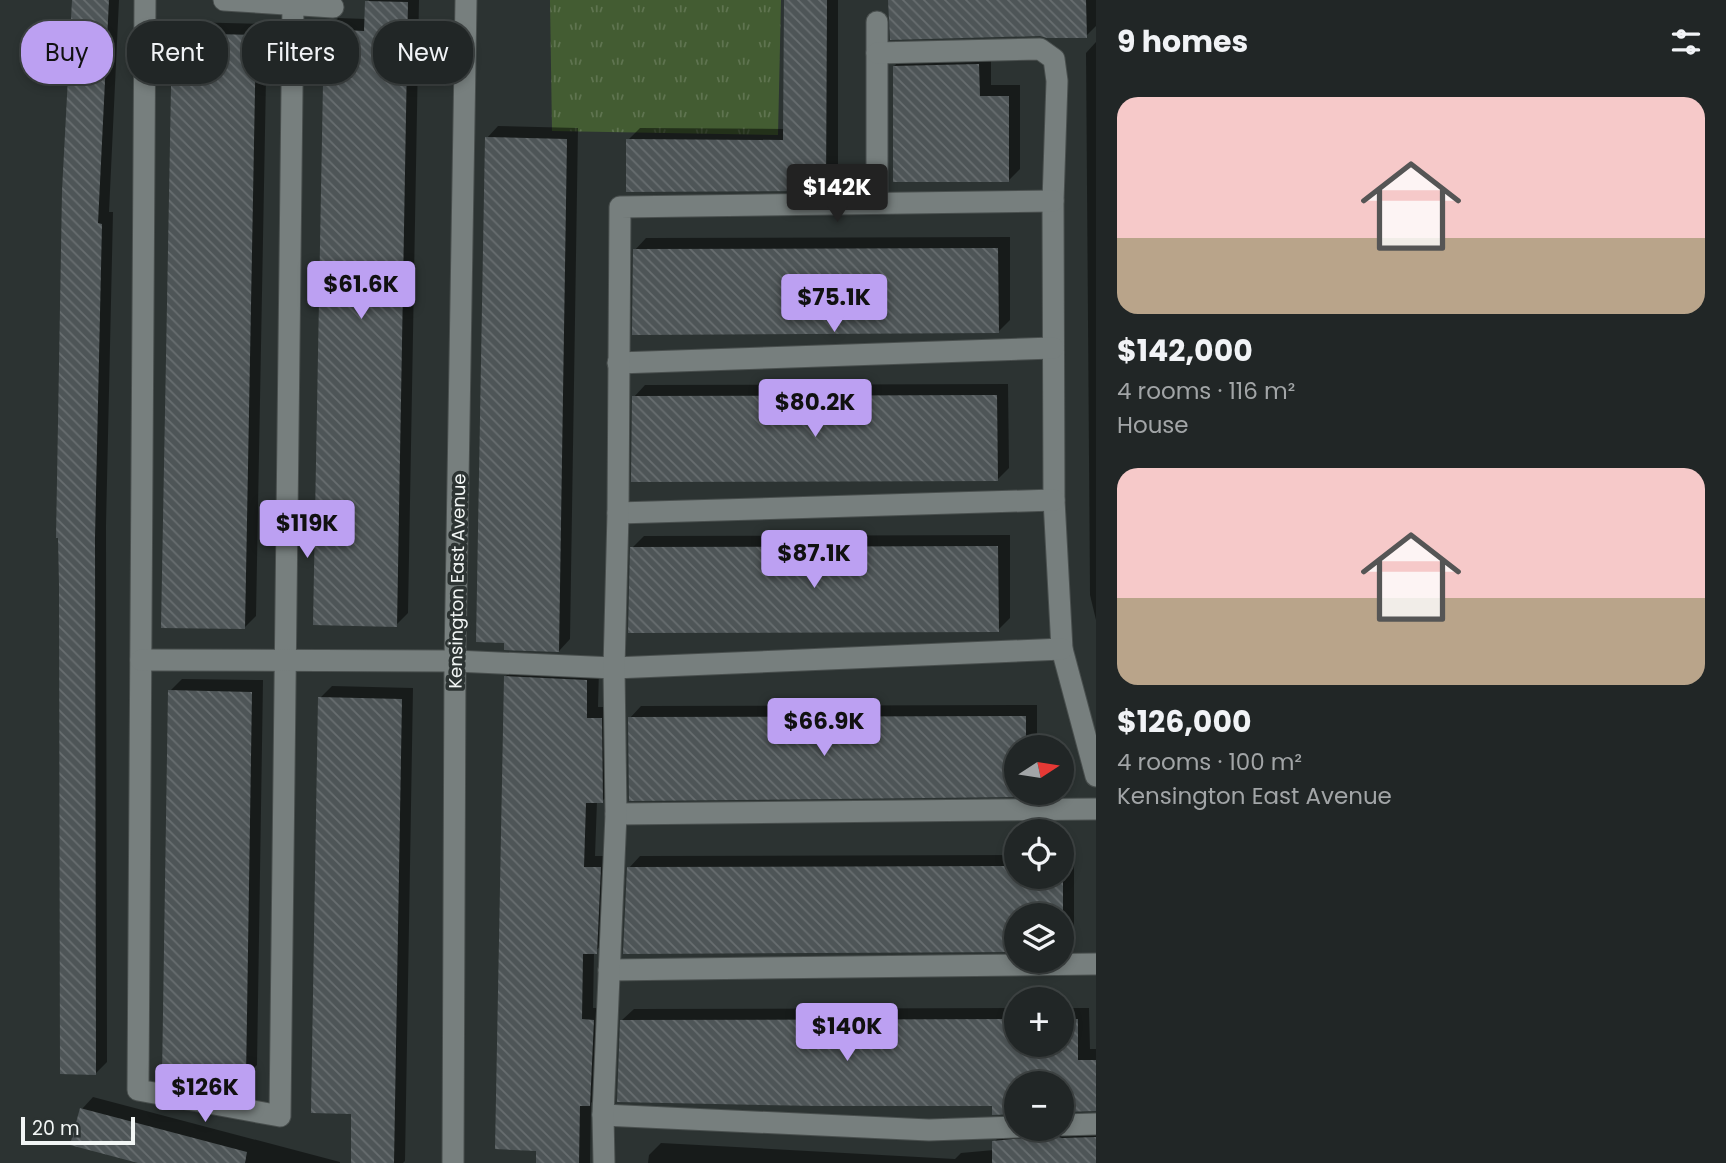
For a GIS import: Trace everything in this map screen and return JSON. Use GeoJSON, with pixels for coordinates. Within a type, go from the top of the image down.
{"type":"FeatureCollection","features":[{"type":"Feature","properties":{"kind":"street"},"geometry":{"type":"LineString","coordinates":[[145,0],[138,1090],[280,1115],[293,4]]}},
{"type":"Feature","properties":{"kind":"street"},"geometry":{"type":"LineString","coordinates":[[225,0],[334,7]]}},
{"type":"Feature","properties":{"kind":"street","name":"Kensington East Avenue"},"geometry":{"type":"LineString","coordinates":[[453,1163],[455,661],[466,0]]}},
{"type":"Feature","properties":{"kind":"street"},"geometry":{"type":"LineString","coordinates":[[877,22],[877,203]]}},
{"type":"Feature","properties":{"kind":"street"},"geometry":{"type":"LineString","coordinates":[[877,53],[1040,49],[1054,59],[1057,80],[1053,201],[1054,500],[1062,649],[1096,776]]}},
{"type":"Feature","properties":{"kind":"street"},"geometry":{"type":"LineString","coordinates":[[604,1163],[603,1115],[616,814],[614,668],[620,207],[1053,201]]}},
{"type":"Feature","properties":{"kind":"street"},"geometry":{"type":"LineString","coordinates":[[618,363],[1053,348]]}},
{"type":"Feature","properties":{"kind":"street"},"geometry":{"type":"LineString","coordinates":[[618,513],[1054,500]]}},
{"type":"Feature","properties":{"kind":"street"},"geometry":{"type":"LineString","coordinates":[[141,660],[455,661],[614,668],[1062,649]]}},
{"type":"Feature","properties":{"kind":"street"},"geometry":{"type":"LineString","coordinates":[[616,814],[1096,809]]}},
{"type":"Feature","properties":{"kind":"street"},"geometry":{"type":"LineString","coordinates":[[609,970],[1096,964]]}},
{"type":"Feature","properties":{"kind":"street"},"geometry":{"type":"LineString","coordinates":[[603,1115],[929,1129],[1004,1126]]}},
{"type":"Feature","properties":{"kind":"street"},"geometry":{"type":"LineString","coordinates":[[1074,1125],[1096,1124]]}},
{"type":"Feature","properties":{"kind":"green space"},"geometry":{"type":"Polygon","coordinates":[[[550,0],[781,0],[778,135],[552,131],[550,0]]]}},
{"type":"Feature","properties":{"kind":"building"},"geometry":{"type":"Polygon","coordinates":[[[72,0],[109,0],[108,21],[71,21],[72,0]]]}},
{"type":"Feature","properties":{"kind":"building"},"geometry":{"type":"Polygon","coordinates":[[[784,0],[827,0],[826,191],[626,192],[626,139],[783,140],[784,0]]]}},
{"type":"Feature","properties":{"kind":"building"},"geometry":{"type":"Polygon","coordinates":[[[888,0],[1086,0],[1087,38],[1040,36],[890,40],[888,0]]]}},
{"type":"Feature","properties":{"kind":"building"},"geometry":{"type":"Polygon","coordinates":[[[365,1],[408,2],[408,21],[373,21],[373,84],[407,84],[397,627],[313,625],[323,84],[359,84],[359,31],[364,31],[365,1]]]}},
{"type":"Feature","properties":{"kind":"building"},"geometry":{"type":"Polygon","coordinates":[[[228,34],[242,35],[242,84],[255,84],[245,629],[161,628],[171,84],[228,84],[228,34]]]}},
{"type":"Feature","properties":{"kind":"building"},"geometry":{"type":"Polygon","coordinates":[[[979,64],[980,96],[1009,96],[1009,182],[893,182],[893,66],[979,64]]]}},
{"type":"Feature","properties":{"kind":"building"},"geometry":{"type":"Polygon","coordinates":[[[68,84],[105,84],[98,223],[102,224],[95,538],[96,1075],[60,1074],[59,585],[56,538],[62,191],[68,84]]]}},
{"type":"Feature","properties":{"kind":"building"},"geometry":{"type":"Polygon","coordinates":[[[485,137],[567,139],[559,652],[504,650],[504,643],[476,642],[485,137]]]}},
{"type":"Feature","properties":{"kind":"building"},"geometry":{"type":"Polygon","coordinates":[[[998,248],[999,333],[632,335],[633,249],[998,248]]]}},
{"type":"Feature","properties":{"kind":"building"},"geometry":{"type":"Polygon","coordinates":[[[997,395],[998,481],[631,482],[632,396],[997,395]]]}},
{"type":"Feature","properties":{"kind":"building"},"geometry":{"type":"Polygon","coordinates":[[[998,546],[999,632],[628,633],[630,547],[998,546]]]}},
{"type":"Feature","properties":{"kind":"building"},"geometry":{"type":"Polygon","coordinates":[[[504,676],[587,680],[587,718],[602,718],[603,803],[586,803],[584,867],[601,867],[597,954],[583,954],[582,1019],[594,1020],[590,1106],[580,1106],[579,1163],[536,1163],[536,1151],[495,1149],[504,676]]]}},
{"type":"Feature","properties":{"kind":"building"},"geometry":{"type":"Polygon","coordinates":[[[168,690],[252,692],[246,1079],[162,1077],[168,690]]]}},
{"type":"Feature","properties":{"kind":"building"},"geometry":{"type":"Polygon","coordinates":[[[318,697],[402,699],[394,1163],[351,1163],[351,1114],[311,1113],[318,697]]]}},
{"type":"Feature","properties":{"kind":"building"},"geometry":{"type":"Polygon","coordinates":[[[1026,716],[1026,735],[1004,735],[1004,797],[629,801],[628,717],[1026,716]]]}},
{"type":"Feature","properties":{"kind":"building"},"geometry":{"type":"Polygon","coordinates":[[[1004,866],[1004,889],[1063,889],[1063,903],[1004,903],[1004,952],[623,954],[627,867],[1004,866]]]}},
{"type":"Feature","properties":{"kind":"building"},"geometry":{"type":"Polygon","coordinates":[[[1004,1019],[1004,1057],[1074,1057],[1074,1019],[1078,1019],[1078,1060],[1096,1060],[1096,1111],[1074,1112],[1074,1071],[1004,1071],[1004,1115],[992,1115],[992,1106],[617,1102],[620,1020],[1004,1019]]]}},
{"type":"Feature","properties":{"kind":"building"},"geometry":{"type":"Polygon","coordinates":[[[80,1108],[247,1152],[245,1163],[138,1163],[70,1145],[80,1108]]]}},
{"type":"Feature","properties":{"kind":"building"},"geometry":{"type":"Polygon","coordinates":[[[1096,1137],[1096,1163],[992,1163],[992,1141],[1074,1141],[1074,1138],[1096,1137]]]}}]}
